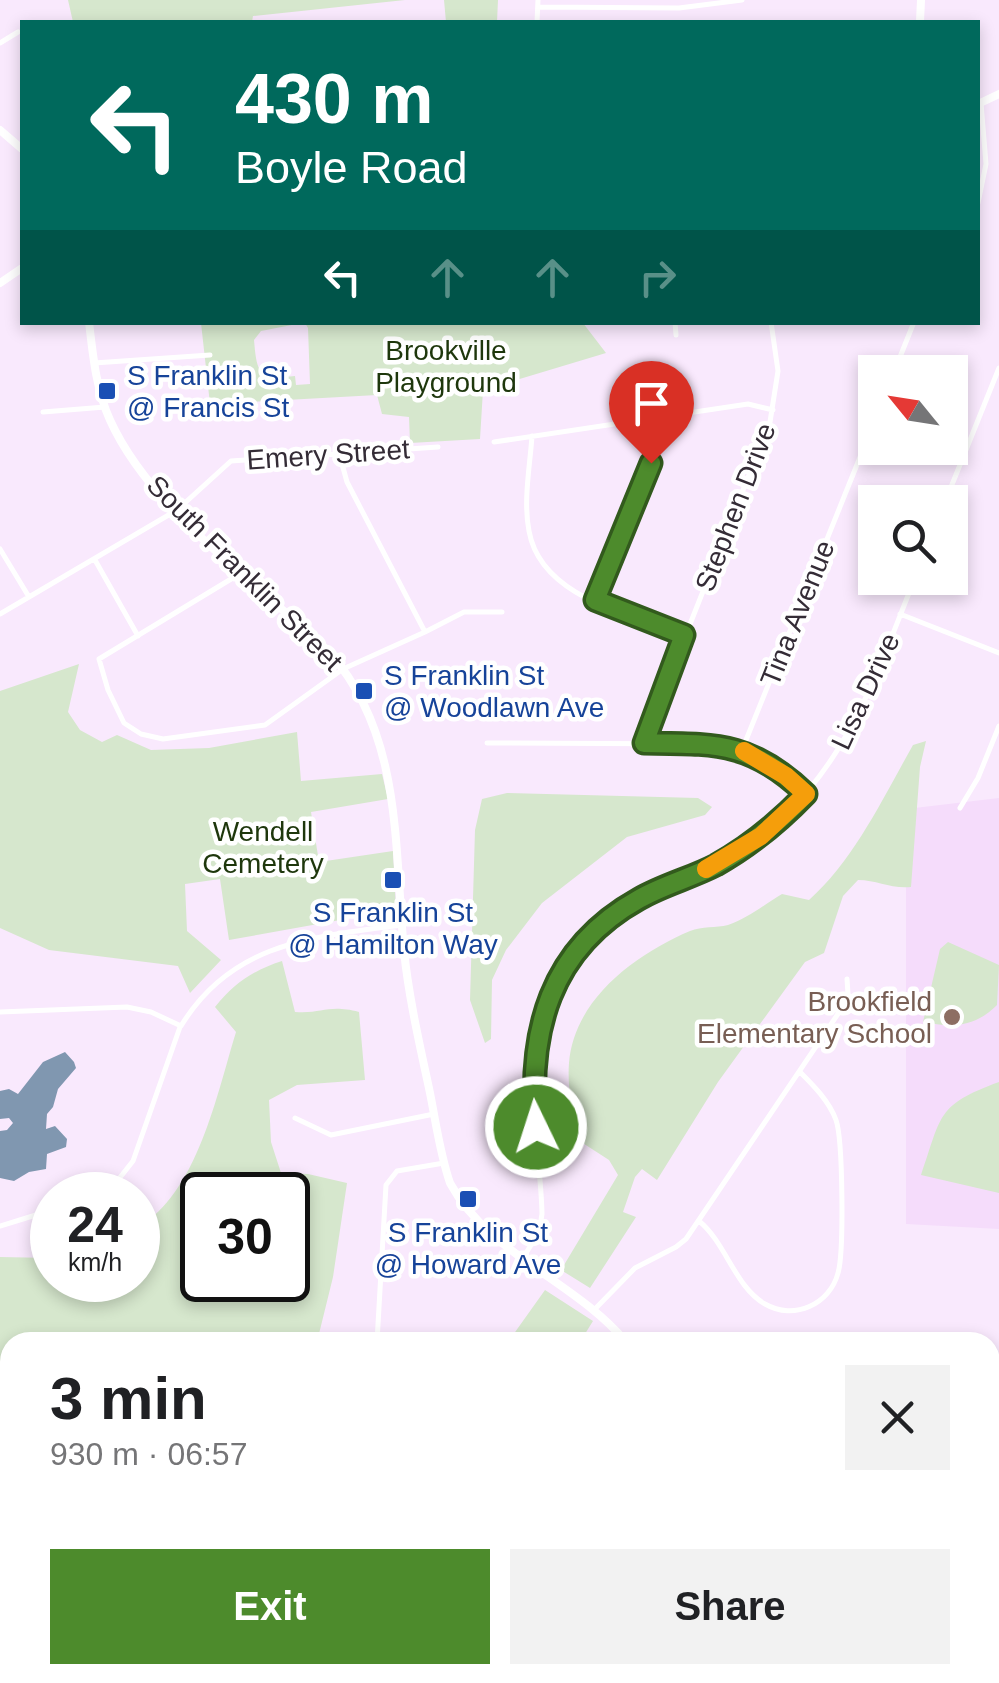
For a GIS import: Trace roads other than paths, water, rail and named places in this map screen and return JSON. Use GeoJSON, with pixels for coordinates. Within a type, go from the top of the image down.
{"type":"FeatureCollection","features":[{"type":"Feature","properties":{"kind":"main road"},"geometry":{"type":"LineString","coordinates":[[0,130],[20,148]]}},
{"type":"Feature","properties":{"kind":"main road","name":"South Franklin Street"},"geometry":{"type":"LineString","coordinates":[[89,325],[105,408],[132,457],[177,510],[343,669],[364,707],[390,783],[409,987],[450,1182],[472,1216],[594,1310],[616,1332]]}},
{"type":"Feature","properties":{"kind":"street"},"geometry":{"type":"LineString","coordinates":[[538,3],[678,8],[742,0]]}},
{"type":"Feature","properties":{"kind":"street"},"geometry":{"type":"LineString","coordinates":[[0,43],[18,32]]}},
{"type":"Feature","properties":{"kind":"street"},"geometry":{"type":"LineString","coordinates":[[980,112],[986,164],[980,192]]}},
{"type":"Feature","properties":{"kind":"street"},"geometry":{"type":"LineString","coordinates":[[675,325],[676,334]]}},
{"type":"Feature","properties":{"kind":"street","name":"Stephen Drive"},"geometry":{"type":"LineString","coordinates":[[644,743],[773,410],[778,360],[772,325]]}},
{"type":"Feature","properties":{"kind":"street"},"geometry":{"type":"LineString","coordinates":[[901,355],[913,325]]}},
{"type":"Feature","properties":{"kind":"street"},"geometry":{"type":"LineString","coordinates":[[94,363],[210,355]]}},
{"type":"Feature","properties":{"kind":"street"},"geometry":{"type":"LineString","coordinates":[[952,485],[999,368]]}},
{"type":"Feature","properties":{"kind":"street"},"geometry":{"type":"LineString","coordinates":[[494,442],[748,404],[773,410]]}},
{"type":"Feature","properties":{"kind":"street"},"geometry":{"type":"LineString","coordinates":[[43,412],[105,408]]}},
{"type":"Feature","properties":{"kind":"street"},"geometry":{"type":"LineString","coordinates":[[595,600],[654,454],[654,418]]}},
{"type":"Feature","properties":{"kind":"street"},"geometry":{"type":"LineString","coordinates":[[532,436],[527,513],[536,552],[557,580],[595,600],[684,635]]}},
{"type":"Feature","properties":{"kind":"street","name":"Emery Street"},"geometry":{"type":"LineString","coordinates":[[0,614],[177,510],[231,461],[438,447]]}},
{"type":"Feature","properties":{"kind":"street"},"geometry":{"type":"LineString","coordinates":[[339,453],[347,482],[425,632]]}},
{"type":"Feature","properties":{"kind":"street","name":"Tina Avenue"},"geometry":{"type":"LineString","coordinates":[[742,750],[858,462]]}},
{"type":"Feature","properties":{"kind":"street"},"geometry":{"type":"LineString","coordinates":[[0,549],[29,597]]}},
{"type":"Feature","properties":{"kind":"street"},"geometry":{"type":"LineString","coordinates":[[95,560],[138,636]]}},
{"type":"Feature","properties":{"kind":"street"},"geometry":{"type":"LineString","coordinates":[[241,574],[99,659],[124,723],[141,734],[163,739],[265,725],[343,669],[464,612],[502,612]]}},
{"type":"Feature","properties":{"kind":"street","name":"Lisa Drive"},"geometry":{"type":"LineString","coordinates":[[523,1258],[538,1232],[542,1214],[533,1088],[535,1049],[544,1012],[562,972],[583,943],[611,916],[730,856],[776,824],[806,794],[848,737],[908,595]]}},
{"type":"Feature","properties":{"kind":"street"},"geometry":{"type":"LineString","coordinates":[[900,614],[999,653]]}},
{"type":"Feature","properties":{"kind":"street"},"geometry":{"type":"LineString","coordinates":[[960,808],[978,778],[999,726]]}},
{"type":"Feature","properties":{"kind":"street"},"geometry":{"type":"LineString","coordinates":[[487,744],[699,744],[742,750],[786,776],[806,794]]}},
{"type":"Feature","properties":{"kind":"street"},"geometry":{"type":"LineString","coordinates":[[125,1172],[134,1161],[181,1026],[210,988],[247,960],[269,950],[402,925]]}},
{"type":"Feature","properties":{"kind":"street"},"geometry":{"type":"LineString","coordinates":[[594,1310],[634,1268],[676,1248],[699,1221],[844,1005],[848,979]]}},
{"type":"Feature","properties":{"kind":"street"},"geometry":{"type":"LineString","coordinates":[[0,1012],[126,1007],[152,1012],[181,1026]]}},
{"type":"Feature","properties":{"kind":"street"},"geometry":{"type":"LineString","coordinates":[[699,1221],[715,1236],[747,1287],[766,1305],[801,1310],[828,1294],[840,1262],[840,1134],[825,1099],[800,1072]]}},
{"type":"Feature","properties":{"kind":"street"},"geometry":{"type":"LineString","coordinates":[[295,1118],[331,1135],[434,1114]]}},
{"type":"Feature","properties":{"kind":"street"},"geometry":{"type":"LineString","coordinates":[[378,1332],[386,1185],[396,1171],[444,1164]]}},
{"type":"Feature","properties":{"kind":"street"},"geometry":{"type":"LineString","coordinates":[[0,1226],[30,1217]]}},
{"type":"Feature","properties":{"kind":"water"},"geometry":{"type":"Polygon","coordinates":[[[65,1052],[76,1068],[58,1089],[47,1114],[46,1129],[55,1126],[67,1139],[66,1147],[47,1154],[46,1169],[29,1172],[14,1181],[0,1178],[0,1131],[13,1123],[9,1118],[0,1119],[0,1091],[9,1089],[18,1094],[43,1062],[65,1052]]]}},
{"type":"Feature","properties":{"kind":"place","name":"S Franklin St @ Francis St"},"geometry":{"type":"Point","coordinates":[107,391]}},
{"type":"Feature","properties":{"kind":"place","name":"S Franklin St @ Woodlawn Ave"},"geometry":{"type":"Point","coordinates":[364,691]}},
{"type":"Feature","properties":{"kind":"place","name":"S Franklin St @ Hamilton Way"},"geometry":{"type":"Point","coordinates":[393,880]}},
{"type":"Feature","properties":{"kind":"place","name":"Brookfield Elementary School"},"geometry":{"type":"Point","coordinates":[952,1017]}},
{"type":"Feature","properties":{"kind":"place","name":"S Franklin St @ Howard Ave"},"geometry":{"type":"Point","coordinates":[468,1199]}},
{"type":"Feature","properties":{"kind":"park label","name":"Brookville Playground"},"geometry":{"type":"Point","coordinates":[446,366]}},
{"type":"Feature","properties":{"kind":"park label","name":"Wendell Cemetery"},"geometry":{"type":"Point","coordinates":[263,847]}}]}
